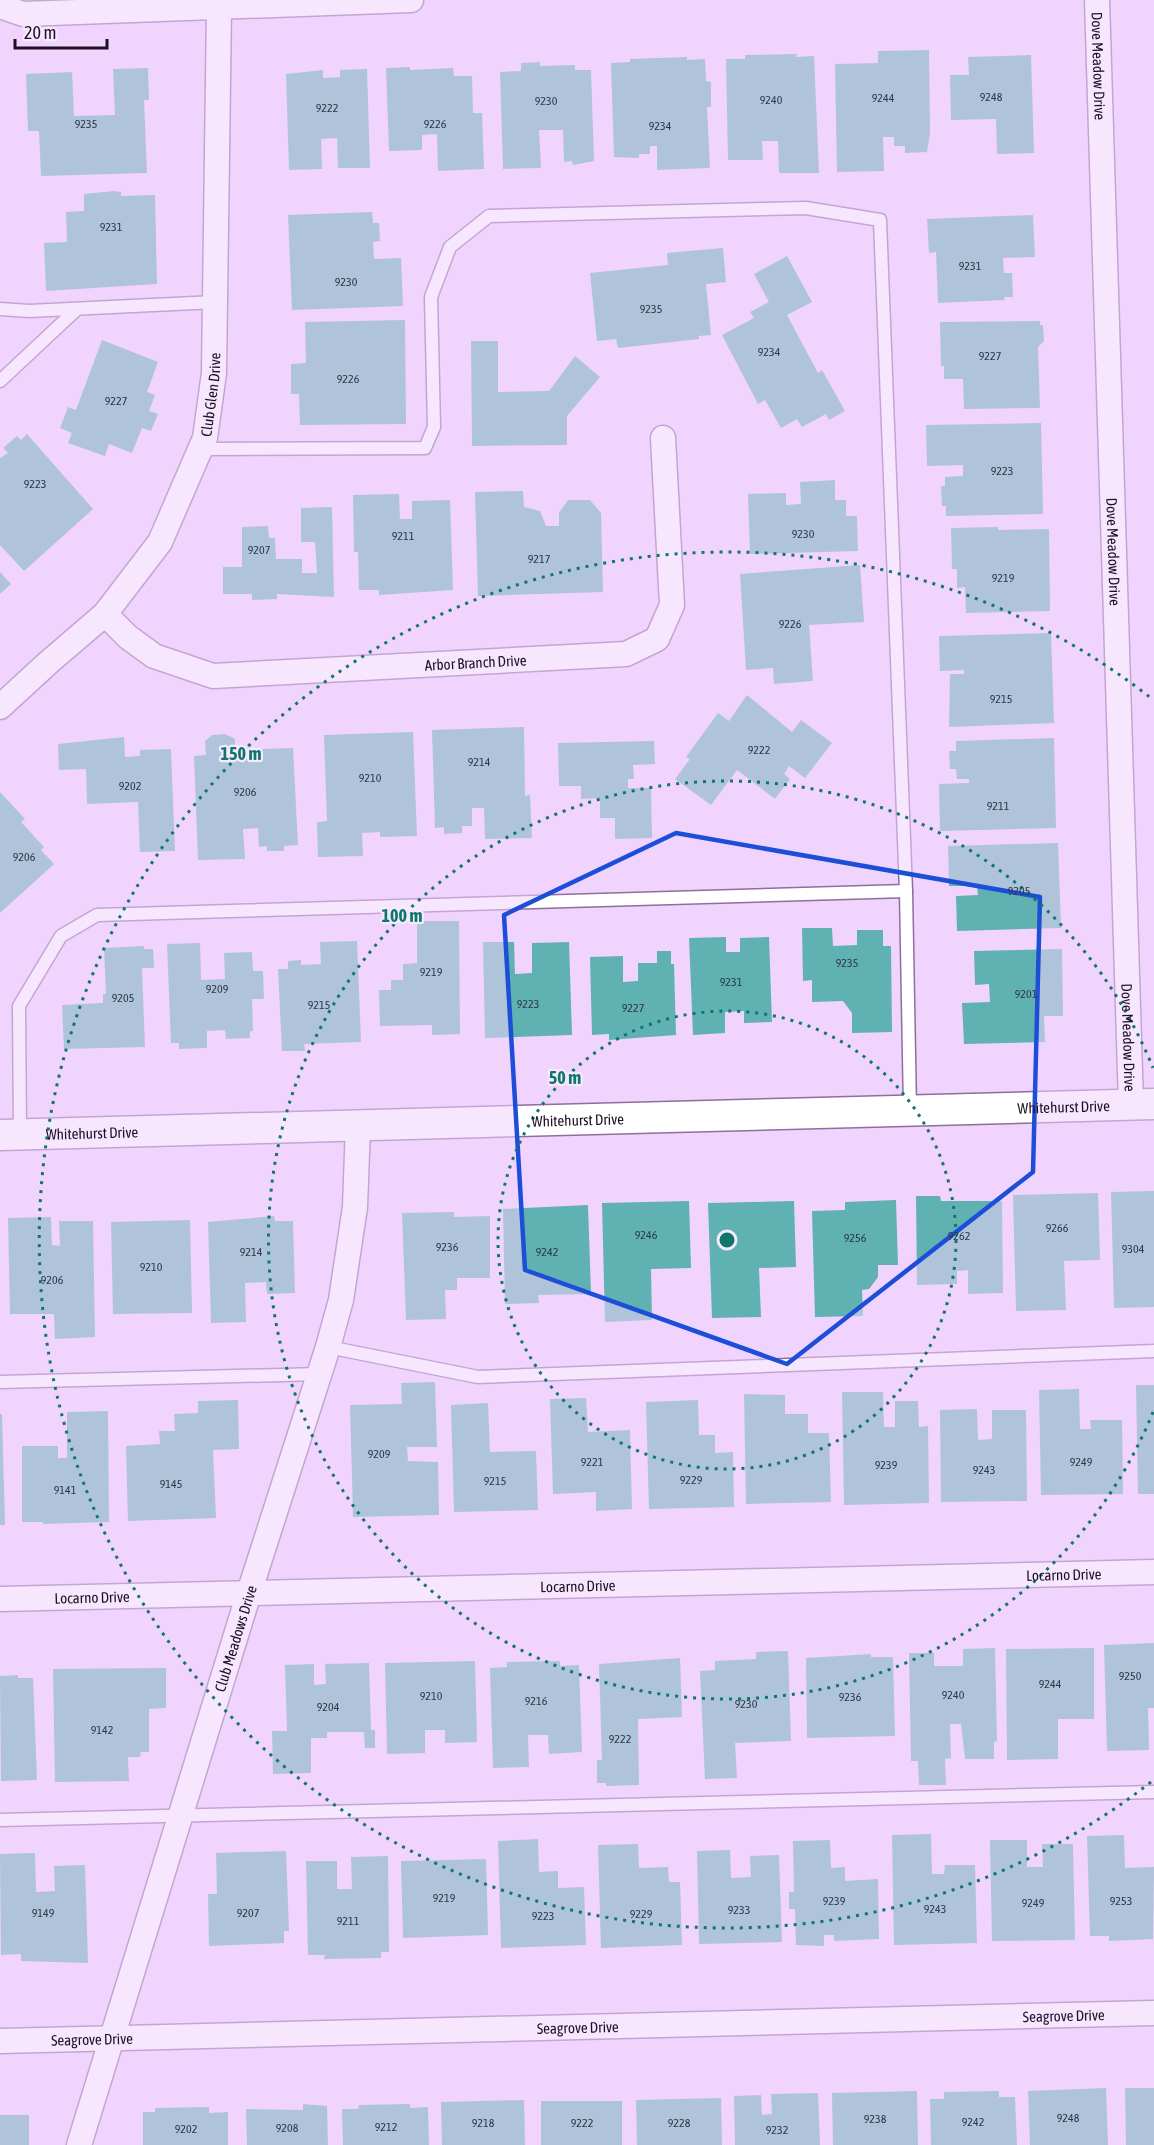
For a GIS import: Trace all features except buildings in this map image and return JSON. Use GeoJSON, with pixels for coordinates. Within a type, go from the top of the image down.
{"type":"FeatureCollection","features":[{"type":"Feature","properties":{"kind":"street"},"geometry":{"type":"LineString","coordinates":[[0,6],[23,14],[411,0]]}},
{"type":"Feature","properties":{"kind":"street","name":"Dove Meadow Drive"},"geometry":{"type":"LineString","coordinates":[[1097,0],[1142,1104]]}},
{"type":"Feature","properties":{"kind":"street","name":"Club Glen Drive"},"geometry":{"type":"LineString","coordinates":[[0,708],[105,614],[160,542],[205,438],[214,373],[219,7]]}},
{"type":"Feature","properties":{"kind":"street","name":"Arbor Branch Drive"},"geometry":{"type":"LineString","coordinates":[[105,614],[128,638],[154,656],[213,676],[626,654],[657,639],[672,605],[663,438]]}},
{"type":"Feature","properties":{"kind":"street","name":"Whitehurst Drive"},"geometry":{"type":"LineString","coordinates":[[10,1135],[1142,1104]]}},
{"type":"Feature","properties":{"kind":"street","name":"Club Meadows Drive"},"geometry":{"type":"LineString","coordinates":[[79,2145],[249,1593],[320,1374],[341,1300],[355,1207],[358,1126]]}},
{"type":"Feature","properties":{"kind":"street","name":"Locarno Drive"},"geometry":{"type":"LineString","coordinates":[[0,1599],[1154,1572]]}},
{"type":"Feature","properties":{"kind":"street","name":"Seagrove Drive"},"geometry":{"type":"LineString","coordinates":[[0,2041],[1154,2013]]}},
{"type":"Feature","properties":{"kind":"lane"},"geometry":{"type":"LineString","coordinates":[[201,449],[425,448],[434,427],[431,297],[450,246],[489,216],[806,208],[880,220],[906,891],[910,1110]]}},
{"type":"Feature","properties":{"kind":"lane"},"geometry":{"type":"LineString","coordinates":[[0,309],[29,311],[215,302]]}},
{"type":"Feature","properties":{"kind":"lane"},"geometry":{"type":"LineString","coordinates":[[0,381],[77,309]]}},
{"type":"Feature","properties":{"kind":"lane"},"geometry":{"type":"LineString","coordinates":[[10,1135],[19,1006],[61,936],[97,915],[906,891]]}},
{"type":"Feature","properties":{"kind":"lane"},"geometry":{"type":"LineString","coordinates":[[328,1347],[478,1377],[1154,1351]]}},
{"type":"Feature","properties":{"kind":"lane"},"geometry":{"type":"LineString","coordinates":[[0,1382],[320,1374]]}},
{"type":"Feature","properties":{"kind":"lane"},"geometry":{"type":"LineString","coordinates":[[0,1820],[1154,1792]]}},
{"type":"Feature","properties":{"kind":"highlighted area"},"geometry":{"type":"Polygon","coordinates":[[[676,833],[1040,897],[1033,1172],[787,1364],[525,1270],[504,915],[676,833]]]}}]}
